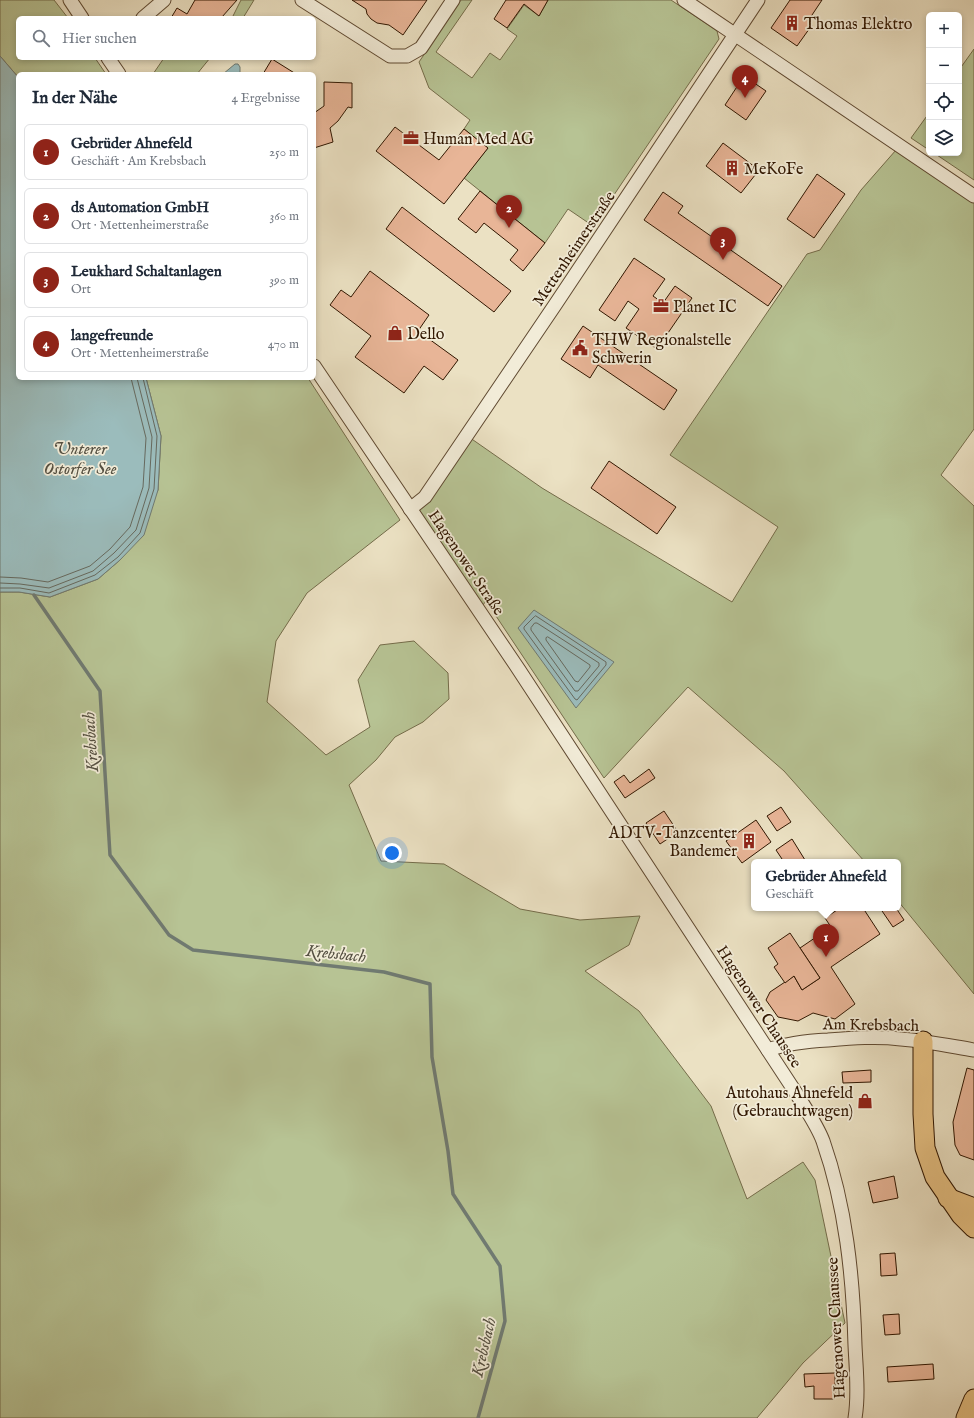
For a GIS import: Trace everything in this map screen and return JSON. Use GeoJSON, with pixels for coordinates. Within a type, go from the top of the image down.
{"type":"FeatureCollection","features":[{"type":"Feature","properties":{"kind":"highway"},"geometry":{"type":"LineString","coordinates":[[923,1041],[923,1114],[925,1148],[935,1177],[960,1216],[974,1228]]}},
{"type":"Feature","properties":{"kind":"highway"},"geometry":{"type":"LineString","coordinates":[[948,1198],[974,1208]]}},
{"type":"Feature","properties":{"kind":"highway"},"geometry":{"type":"LineString","coordinates":[[966,1418],[974,1399]]}},
{"type":"Feature","properties":{"kind":"street"},"geometry":{"type":"LineString","coordinates":[[70,0],[81,16]]}},
{"type":"Feature","properties":{"kind":"street"},"geometry":{"type":"LineString","coordinates":[[144,16],[164,0]]}},
{"type":"Feature","properties":{"kind":"street"},"geometry":{"type":"LineString","coordinates":[[302,0],[390,56],[407,56],[421,48],[453,0]]}},
{"type":"Feature","properties":{"kind":"street"},"geometry":{"type":"LineString","coordinates":[[684,0],[974,196]]}},
{"type":"Feature","properties":{"kind":"street","name":"Mettenheimerstraße"},"geometry":{"type":"LineString","coordinates":[[410,509],[425,497],[758,0]]}},
{"type":"Feature","properties":{"kind":"street"},"geometry":{"type":"LineString","coordinates":[[109,60],[118,72]]}},
{"type":"Feature","properties":{"kind":"street","name":"Hagenower Straße"},"geometry":{"type":"LineString","coordinates":[[316,369],[591,778]]}},
{"type":"Feature","properties":{"kind":"street","name":"Hagenower Chaussee"},"geometry":{"type":"LineString","coordinates":[[591,778],[796,1093],[822,1140],[840,1198],[849,1256],[854,1324],[856,1418]]}},
{"type":"Feature","properties":{"kind":"street","name":"Am Krebsbach"},"geometry":{"type":"LineString","coordinates":[[768,1050],[807,1041],[855,1038],[900,1038],[974,1050]]}},
{"type":"Feature","properties":{"kind":"green space"},"geometry":{"type":"Polygon","coordinates":[[[0,0],[54,0],[66,16],[16,16],[16,60],[96,60],[105,72],[16,72],[16,75],[0,56],[0,0]]]}},
{"type":"Feature","properties":{"kind":"green space"},"geometry":{"type":"Polygon","coordinates":[[[241,0],[254,0],[244,16],[233,16],[241,0]]]}},
{"type":"Feature","properties":{"kind":"green space"},"geometry":{"type":"Polygon","coordinates":[[[461,0],[472,0],[436,52],[472,78],[490,53],[500,60],[517,36],[507,29],[524,5],[539,16],[548,0],[671,0],[717,31],[719,39],[593,226],[568,209],[545,243],[464,178],[488,148],[464,129],[470,120],[429,88],[419,62],[461,0]]]}},
{"type":"Feature","properties":{"kind":"green space"},"geometry":{"type":"Polygon","coordinates":[[[974,49],[974,180],[938,156],[962,156],[962,66],[974,49]]]}},
{"type":"Feature","properties":{"kind":"green space"},"geometry":{"type":"Polygon","coordinates":[[[163,60],[208,60],[199,72],[154,72],[163,60]]]}},
{"type":"Feature","properties":{"kind":"green space"},"geometry":{"type":"Polygon","coordinates":[[[926,117],[926,148],[911,138],[926,117]]]}},
{"type":"Feature","properties":{"kind":"green space"},"geometry":{"type":"Polygon","coordinates":[[[896,150],[974,202],[974,429],[941,475],[974,506],[974,994],[901,905],[901,859],[862,859],[784,771],[688,687],[604,778],[486,601],[479,610],[410,509],[466,435],[542,488],[732,602],[778,527],[670,455],[807,254],[820,250],[861,190],[896,150]]]}},
{"type":"Feature","properties":{"kind":"green space"},"geometry":{"type":"Polygon","coordinates":[[[147,380],[309,380],[400,520],[307,593],[276,641],[267,702],[326,755],[370,727],[358,680],[380,645],[414,641],[448,673],[449,699],[423,722],[395,737],[376,760],[349,785],[381,861],[444,864],[520,909],[580,920],[640,916],[629,945],[585,971],[639,1011],[711,1106],[747,1199],[803,1162],[815,1180],[845,1323],[803,1363],[757,1418],[0,1418],[0,592],[19,592],[50,597],[98,579],[120,560],[158,490],[161,436],[147,380]]]}},
{"type":"Feature","properties":{"kind":"water","name":"Unterer Ostorfer See"},"geometry":{"type":"Polygon","coordinates":[[[0,56],[16,75],[16,380],[147,380],[161,436],[158,490],[144,535],[120,560],[98,579],[50,597],[19,592],[0,592],[0,56]]]}},
{"type":"Feature","properties":{"kind":"water"},"geometry":{"type":"Polygon","coordinates":[[[235,64],[238,64],[240,67],[240,72],[225,72],[235,64]]]}},
{"type":"Feature","properties":{"kind":"water"},"geometry":{"type":"Polygon","coordinates":[[[534,610],[614,662],[576,708],[518,628],[534,610]]]}},
{"type":"Feature","properties":{"kind":"building"},"geometry":{"type":"Polygon","coordinates":[[[195,0],[237,0],[223,16],[172,16],[177,8],[187,14],[195,0]]]}},
{"type":"Feature","properties":{"kind":"building"},"geometry":{"type":"Polygon","coordinates":[[[352,0],[427,0],[403,35],[389,25],[377,23],[371,19],[367,14],[366,9],[352,0]]]}},
{"type":"Feature","properties":{"kind":"building"},"geometry":{"type":"Polygon","coordinates":[[[506,0],[548,0],[539,16],[524,4],[507,28],[494,19],[506,0]]]}},
{"type":"Feature","properties":{"kind":"building","name":"Thomas Elektro"},"geometry":{"type":"Polygon","coordinates":[[[790,0],[822,0],[808,21],[812,25],[797,46],[771,28],[790,0]]]}},
{"type":"Feature","properties":{"kind":"building"},"geometry":{"type":"Polygon","coordinates":[[[271,60],[274,60],[293,72],[264,72],[271,60]]]}},
{"type":"Feature","properties":{"kind":"building"},"geometry":{"type":"Polygon","coordinates":[[[744,76],[766,91],[746,120],[725,105],[744,76]]]}},
{"type":"Feature","properties":{"kind":"building"},"geometry":{"type":"Polygon","coordinates":[[[324,82],[352,83],[352,108],[348,107],[338,121],[330,128],[333,142],[316,147],[316,112],[324,106],[324,82]]]}},
{"type":"Feature","properties":{"kind":"building"},"geometry":{"type":"Polygon","coordinates":[[[395,127],[439,160],[464,129],[488,148],[444,204],[376,151],[395,127]]]}},
{"type":"Feature","properties":{"kind":"building","name":"MeKoFe"},"geometry":{"type":"Polygon","coordinates":[[[723,143],[759,170],[741,193],[706,166],[723,143]]]}},
{"type":"Feature","properties":{"kind":"building"},"geometry":{"type":"Polygon","coordinates":[[[817,174],[845,194],[814,238],[787,219],[817,174]]]}},
{"type":"Feature","properties":{"kind":"building"},"geometry":{"type":"Polygon","coordinates":[[[480,191],[545,243],[523,271],[510,260],[518,250],[484,223],[476,233],[458,219],[480,191]]]}},
{"type":"Feature","properties":{"kind":"building"},"geometry":{"type":"Polygon","coordinates":[[[663,192],[683,206],[678,213],[782,286],[768,306],[644,220],[663,192]]]}},
{"type":"Feature","properties":{"kind":"building"},"geometry":{"type":"Polygon","coordinates":[[[402,207],[511,291],[494,312],[386,229],[402,207]]]}},
{"type":"Feature","properties":{"kind":"building","name":"Planet IC"},"geometry":{"type":"Polygon","coordinates":[[[634,258],[665,279],[653,296],[663,303],[675,286],[692,298],[657,349],[626,328],[639,309],[628,301],[615,321],[599,310],[634,258]]]}},
{"type":"Feature","properties":{"kind":"building","name":"Dello"},"geometry":{"type":"Polygon","coordinates":[[[370,271],[429,315],[418,331],[458,360],[443,380],[424,366],[404,393],[355,357],[371,336],[330,305],[341,290],[351,297],[370,271]]]}},
{"type":"Feature","properties":{"kind":"building"},"geometry":{"type":"Polygon","coordinates":[[[583,326],[677,390],[664,410],[598,365],[590,378],[561,359],[583,326]]]}},
{"type":"Feature","properties":{"kind":"building"},"geometry":{"type":"Polygon","coordinates":[[[609,461],[676,507],[657,534],[591,488],[609,461]]]}},
{"type":"Feature","properties":{"kind":"building"},"geometry":{"type":"Polygon","coordinates":[[[649,769],[655,778],[625,798],[614,782],[624,775],[630,783],[649,769]]]}},
{"type":"Feature","properties":{"kind":"building"},"geometry":{"type":"Polygon","coordinates":[[[781,807],[791,822],[777,831],[767,816],[781,807]]]}},
{"type":"Feature","properties":{"kind":"building"},"geometry":{"type":"Polygon","coordinates":[[[664,811],[678,832],[660,844],[646,823],[664,811]]]}},
{"type":"Feature","properties":{"kind":"building","name":"ADTV-Tanzcenter Bandemer"},"geometry":{"type":"Polygon","coordinates":[[[756,820],[771,842],[742,863],[726,841],[756,820]]]}},
{"type":"Feature","properties":{"kind":"building"},"geometry":{"type":"Polygon","coordinates":[[[792,839],[804,859],[782,859],[776,850],[792,839]]]}},
{"type":"Feature","properties":{"kind":"building"},"geometry":{"type":"Polygon","coordinates":[[[836,911],[865,911],[880,934],[831,967],[855,1004],[835,1019],[813,1013],[798,1021],[778,1017],[766,1000],[770,992],[794,976],[802,990],[820,978],[800,948],[831,927],[825,918],[836,911]]]}},
{"type":"Feature","properties":{"kind":"building"},"geometry":{"type":"Polygon","coordinates":[[[882,911],[898,911],[904,920],[893,927],[882,911]]]}},
{"type":"Feature","properties":{"kind":"building"},"geometry":{"type":"Polygon","coordinates":[[[790,933],[820,978],[802,990],[794,976],[785,983],[774,967],[778,964],[768,948],[790,933]]]}},
{"type":"Feature","properties":{"kind":"building"},"geometry":{"type":"Polygon","coordinates":[[[967,1068],[974,1070],[974,1160],[960,1155],[955,1145],[953,1122],[967,1068]]]}},
{"type":"Feature","properties":{"kind":"building"},"geometry":{"type":"Polygon","coordinates":[[[871,1070],[871,1082],[843,1083],[842,1072],[871,1070]]]}},
{"type":"Feature","properties":{"kind":"building"},"geometry":{"type":"Polygon","coordinates":[[[894,1176],[898,1198],[873,1203],[868,1182],[894,1176]]]}},
{"type":"Feature","properties":{"kind":"building"},"geometry":{"type":"Polygon","coordinates":[[[895,1253],[897,1275],[881,1276],[880,1254],[895,1253]]]}},
{"type":"Feature","properties":{"kind":"building"},"geometry":{"type":"Polygon","coordinates":[[[899,1314],[900,1334],[885,1335],[883,1315],[899,1314]]]}},
{"type":"Feature","properties":{"kind":"building"},"geometry":{"type":"Polygon","coordinates":[[[933,1364],[934,1379],[888,1382],[887,1367],[933,1364]]]}},
{"type":"Feature","properties":{"kind":"building"},"geometry":{"type":"Polygon","coordinates":[[[835,1373],[835,1399],[814,1399],[814,1386],[805,1387],[804,1374],[835,1373]]]}},
{"type":"Feature","properties":{"kind":"waterway","name":"Krebsbach"},"geometry":{"type":"LineString","coordinates":[[34,595],[100,691],[110,855],[169,935],[193,950],[384,972],[430,984],[432,1057],[448,1151],[453,1194],[500,1266],[505,1321],[478,1418]]}},
{"type":"Feature","properties":{"kind":"place","name":"Thomas Elektro"},"geometry":{"type":"Point","coordinates":[792,23]}},
{"type":"Feature","properties":{"kind":"place","name":"langefreunde"},"geometry":{"type":"Point","coordinates":[745,98]}},
{"type":"Feature","properties":{"kind":"place","name":"Human Med AG"},"geometry":{"type":"Point","coordinates":[411,138]}},
{"type":"Feature","properties":{"kind":"place","name":"MeKoFe"},"geometry":{"type":"Point","coordinates":[732,168]}},
{"type":"Feature","properties":{"kind":"place","name":"ds Automation GmbH"},"geometry":{"type":"Point","coordinates":[509,228]}},
{"type":"Feature","properties":{"kind":"place","name":"Leukhard Schaltanlagen"},"geometry":{"type":"Point","coordinates":[723,260]}},
{"type":"Feature","properties":{"kind":"place","name":"Planet IC"},"geometry":{"type":"Point","coordinates":[661,306]}},
{"type":"Feature","properties":{"kind":"place","name":"Dello"},"geometry":{"type":"Point","coordinates":[395,333]}},
{"type":"Feature","properties":{"kind":"place","name":"THW Regionalstelle Schwerin"},"geometry":{"type":"Point","coordinates":[580,348]}},
{"type":"Feature","properties":{"kind":"place","name":"ADTV-Tanzcenter Bandemer"},"geometry":{"type":"Point","coordinates":[749,841]}},
{"type":"Feature","properties":{"kind":"place","name":"Gebrüder Ahnefeld"},"geometry":{"type":"Point","coordinates":[826,957]}},
{"type":"Feature","properties":{"kind":"place","name":"Autohaus Ahnefeld (Gebrauchtwagen)"},"geometry":{"type":"Point","coordinates":[865,1101]}}]}
